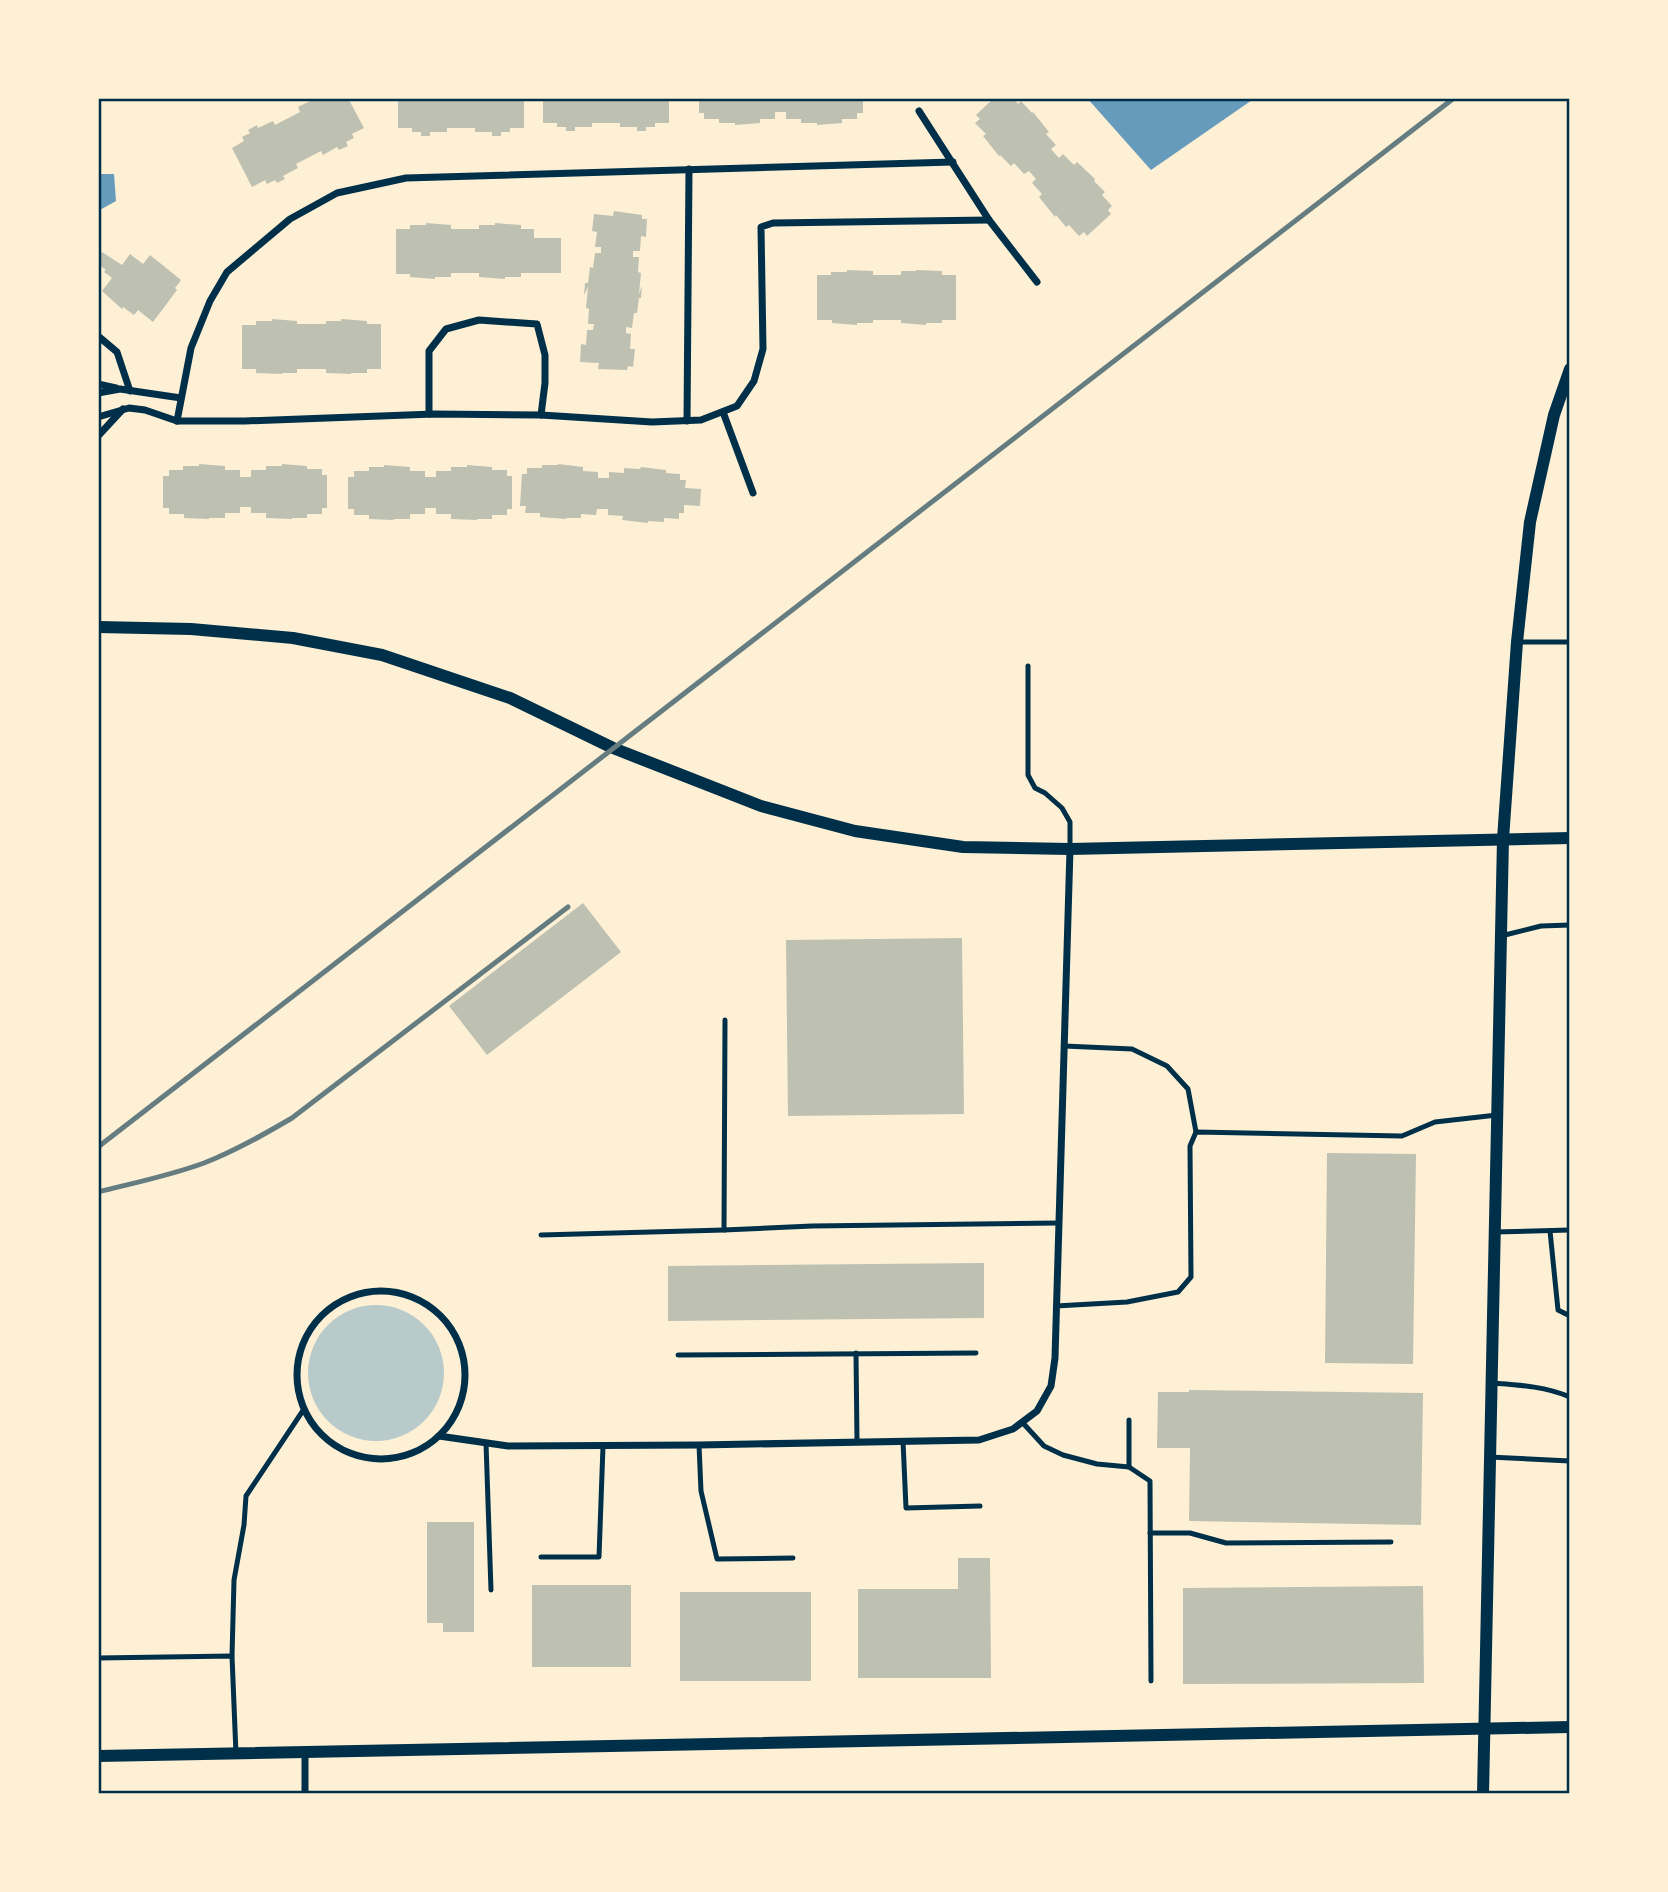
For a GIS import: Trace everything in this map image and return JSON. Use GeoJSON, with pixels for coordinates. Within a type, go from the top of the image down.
{"type":"FeatureCollection","features":[{"type":"Feature","properties":{"kind":"street"},"geometry":{"type":"LineString","coordinates":[[919,111],[989,220],[1037,282]]}},
{"type":"Feature","properties":{"kind":"street"},"geometry":{"type":"LineString","coordinates":[[177,421],[191,348],[210,301],[227,272],[290,219],[337,194],[406,178],[953,162]]}},
{"type":"Feature","properties":{"kind":"street"},"geometry":{"type":"LineString","coordinates":[[687,421],[689,169]]}},
{"type":"Feature","properties":{"kind":"street"},"geometry":{"type":"LineString","coordinates":[[98,417],[128,408],[145,410],[177,421],[429,414],[541,415],[652,422],[701,420],[737,407],[754,381],[763,349],[761,227],[773,223],[989,220]]}},
{"type":"Feature","properties":{"kind":"street"},"geometry":{"type":"LineString","coordinates":[[429,414],[429,351],[446,329],[480,320],[537,324],[545,355],[541,415]]}},
{"type":"Feature","properties":{"kind":"street"},"geometry":{"type":"LineString","coordinates":[[98,336],[117,352],[127,390]]}},
{"type":"Feature","properties":{"kind":"street"},"geometry":{"type":"LineString","coordinates":[[1483,1794],[1503,839],[1517,642],[1530,522],[1554,415],[1570,369]]}},
{"type":"Feature","properties":{"kind":"street"},"geometry":{"type":"LineString","coordinates":[[98,384],[181,398]]}},
{"type":"Feature","properties":{"kind":"street"},"geometry":{"type":"LineString","coordinates":[[98,393],[127,390]]}},
{"type":"Feature","properties":{"kind":"street"},"geometry":{"type":"LineString","coordinates":[[98,436],[123,409]]}},
{"type":"Feature","properties":{"kind":"street"},"geometry":{"type":"LineString","coordinates":[[723,412],[753,493]]}},
{"type":"Feature","properties":{"kind":"street"},"geometry":{"type":"LineString","coordinates":[[98,626],[191,629],[293,638],[382,655],[510,698],[613,748],[761,806],[855,831],[963,847],[1070,849],[1570,838]]}},
{"type":"Feature","properties":{"kind":"street"},"geometry":{"type":"LineString","coordinates":[[439,1436],[508,1446],[699,1446],[979,1440],[1013,1429],[1037,1411],[1051,1387],[1055,1358],[1070,849]]}},
{"type":"Feature","properties":{"kind":"street"},"geometry":{"type":"LineString","coordinates":[[383,1290],[411,1296],[435,1310],[454,1332],[464,1358],[465,1386],[456,1413],[439,1436],[417,1451],[392,1458],[365,1457],[340,1448],[319,1432],[304,1409],[297,1382],[299,1354],[310,1328],[330,1307],[355,1294],[383,1290]]}},
{"type":"Feature","properties":{"kind":"street"},"geometry":{"type":"LineString","coordinates":[[98,1756],[1570,1727]]}},
{"type":"Feature","properties":{"kind":"street"},"geometry":{"type":"LineString","coordinates":[[305,1752],[305,1794]]}},
{"type":"Feature","properties":{"kind":"lane"},"geometry":{"type":"LineString","coordinates":[[1517,642],[1570,642]]}},
{"type":"Feature","properties":{"kind":"lane"},"geometry":{"type":"LineString","coordinates":[[1028,666],[1028,775],[1035,788],[1062,808],[1070,822],[1070,849]]}},
{"type":"Feature","properties":{"kind":"lane"},"geometry":{"type":"LineString","coordinates":[[1501,936],[1541,926],[1570,925]]}},
{"type":"Feature","properties":{"kind":"lane"},"geometry":{"type":"LineString","coordinates":[[724,1230],[725,1020]]}},
{"type":"Feature","properties":{"kind":"lane"},"geometry":{"type":"LineString","coordinates":[[1056,1306],[1126,1302],[1178,1292],[1191,1277],[1191,1146],[1196,1132],[1188,1089],[1167,1066],[1132,1049],[1064,1046]]}},
{"type":"Feature","properties":{"kind":"lane"},"geometry":{"type":"LineString","coordinates":[[1196,1132],[1402,1136],[1435,1122],[1497,1115]]}},
{"type":"Feature","properties":{"kind":"lane"},"geometry":{"type":"LineString","coordinates":[[541,1235],[812,1226],[1059,1223]]}},
{"type":"Feature","properties":{"kind":"lane"},"geometry":{"type":"LineString","coordinates":[[1494,1232],[1570,1230]]}},
{"type":"Feature","properties":{"kind":"lane"},"geometry":{"type":"LineString","coordinates":[[1550,1231],[1558,1310],[1570,1316]]}},
{"type":"Feature","properties":{"kind":"lane"},"geometry":{"type":"LineString","coordinates":[[856,1353],[857,1442]]}},
{"type":"Feature","properties":{"kind":"lane"},"geometry":{"type":"LineString","coordinates":[[678,1354],[976,1353]]}},
{"type":"Feature","properties":{"kind":"lane"},"geometry":{"type":"LineString","coordinates":[[1491,1383],[1553,1390],[1570,1396]]}},
{"type":"Feature","properties":{"kind":"lane"},"geometry":{"type":"LineString","coordinates":[[236,1754],[232,1656],[234,1580],[244,1525],[246,1496],[304,1409]]}},
{"type":"Feature","properties":{"kind":"lane"},"geometry":{"type":"LineString","coordinates":[[1129,1420],[1129,1467]]}},
{"type":"Feature","properties":{"kind":"lane"},"geometry":{"type":"LineString","coordinates":[[1022,1422],[1044,1446],[1063,1455],[1097,1464],[1129,1467],[1150,1482],[1151,1681]]}},
{"type":"Feature","properties":{"kind":"lane"},"geometry":{"type":"LineString","coordinates":[[904,1441],[906,1508],[980,1506]]}},
{"type":"Feature","properties":{"kind":"lane"},"geometry":{"type":"LineString","coordinates":[[486,1443],[491,1590]]}},
{"type":"Feature","properties":{"kind":"lane"},"geometry":{"type":"LineString","coordinates":[[541,1557],[599,1557],[603,1446]]}},
{"type":"Feature","properties":{"kind":"lane"},"geometry":{"type":"LineString","coordinates":[[699,1446],[701,1491],[717,1559],[793,1558]]}},
{"type":"Feature","properties":{"kind":"lane"},"geometry":{"type":"LineString","coordinates":[[1489,1457],[1570,1461]]}},
{"type":"Feature","properties":{"kind":"lane"},"geometry":{"type":"LineString","coordinates":[[1150,1533],[1190,1534],[1226,1543],[1391,1542]]}},
{"type":"Feature","properties":{"kind":"lane"},"geometry":{"type":"LineString","coordinates":[[98,1658],[232,1656]]}},
{"type":"Feature","properties":{"kind":"shaded area"},"geometry":{"type":"Polygon","coordinates":[[[376,1305],[402,1310],[424,1325],[439,1347],[444,1373],[439,1399],[424,1421],[402,1436],[376,1441],[350,1436],[328,1421],[313,1399],[308,1373],[313,1347],[328,1325],[350,1310],[376,1305]]]}},
{"type":"Feature","properties":{"kind":"water"},"geometry":{"type":"Polygon","coordinates":[[[1087,98],[1255,98],[1151,170],[1087,98]]]}},
{"type":"Feature","properties":{"kind":"water"},"geometry":{"type":"Polygon","coordinates":[[[98,174],[114,174],[116,201],[98,211],[98,174]]]}},
{"type":"Feature","properties":{"kind":"building"},"geometry":{"type":"Polygon","coordinates":[[[312,98],[348,98],[364,128],[352,134],[354,138],[346,142],[348,146],[339,150],[337,147],[323,155],[321,151],[296,164],[298,168],[283,176],[285,179],[277,183],[275,180],[267,184],[265,180],[252,187],[232,148],[244,141],[242,137],[250,133],[248,130],[273,121],[275,125],[300,112],[298,107],[312,98]]]}},
{"type":"Feature","properties":{"kind":"building"},"geometry":{"type":"Polygon","coordinates":[[[398,98],[524,98],[524,128],[510,128],[510,132],[501,132],[501,136],[492,136],[492,132],[475,132],[475,128],[447,128],[447,132],[430,132],[430,136],[421,136],[421,132],[412,132],[412,128],[398,128],[398,98]]]}},
{"type":"Feature","properties":{"kind":"building"},"geometry":{"type":"Polygon","coordinates":[[[543,98],[669,98],[669,123],[655,123],[655,127],[646,127],[646,131],[637,131],[637,127],[620,127],[620,123],[592,123],[592,127],[575,127],[575,131],[566,131],[566,127],[557,127],[557,123],[543,123],[543,98]]]}},
{"type":"Feature","properties":{"kind":"building"},"geometry":{"type":"Polygon","coordinates":[[[699,98],[863,98],[863,113],[857,113],[857,119],[842,119],[842,123],[817,125],[801,123],[801,119],[786,119],[786,112],[775,112],[775,119],[760,119],[760,123],[735,125],[719,123],[719,119],[704,119],[704,113],[699,113],[699,98]]]}},
{"type":"Feature","properties":{"kind":"building"},"geometry":{"type":"Polygon","coordinates":[[[994,98],[1013,98],[1018,104],[1021,101],[1049,132],[1046,134],[1056,145],[1051,149],[1059,158],[1063,154],[1074,165],[1077,162],[1105,192],[1102,195],[1112,206],[1108,210],[1111,214],[1087,236],[1084,232],[1079,236],[1069,225],[1066,227],[1056,215],[1055,217],[1039,197],[1042,194],[1032,183],[1036,179],[1029,171],[1024,174],[1014,163],[1011,166],[983,136],[986,134],[975,123],[980,119],[976,115],[994,98]]]}},
{"type":"Feature","properties":{"kind":"building"},"geometry":{"type":"Polygon","coordinates":[[[614,211],[642,215],[642,219],[647,219],[646,237],[641,236],[640,251],[633,251],[633,257],[639,257],[639,294],[642,286],[632,328],[626,327],[626,333],[631,334],[630,349],[635,349],[633,367],[628,366],[627,370],[598,369],[599,363],[580,362],[581,344],[586,345],[587,330],[593,330],[594,324],[588,324],[588,287],[584,295],[585,283],[588,283],[590,267],[593,268],[595,253],[601,253],[601,247],[595,247],[597,232],[592,231],[594,214],[613,216],[614,211]]]}},
{"type":"Feature","properties":{"kind":"building"},"geometry":{"type":"Polygon","coordinates":[[[495,223],[521,225],[521,229],[534,229],[534,238],[561,238],[561,273],[521,273],[521,277],[505,279],[479,277],[479,273],[451,273],[451,277],[435,279],[396,274],[396,229],[410,229],[410,225],[451,225],[451,229],[479,229],[479,225],[495,223]]]}},
{"type":"Feature","properties":{"kind":"building"},"geometry":{"type":"Polygon","coordinates":[[[102,252],[122,265],[130,254],[143,264],[150,255],[181,280],[175,288],[177,290],[153,322],[138,310],[134,315],[123,307],[122,309],[102,291],[112,278],[98,264],[98,256],[102,252]]]}},
{"type":"Feature","properties":{"kind":"building"},"geometry":{"type":"Polygon","coordinates":[[[916,270],[942,271],[942,275],[956,275],[956,320],[942,320],[942,323],[926,325],[901,323],[901,320],[873,320],[873,323],[857,325],[817,320],[817,275],[831,275],[831,272],[873,271],[873,275],[901,275],[901,271],[916,270]]]}},
{"type":"Feature","properties":{"kind":"building"},"geometry":{"type":"Polygon","coordinates":[[[341,319],[381,324],[381,369],[367,369],[367,373],[351,374],[326,373],[326,369],[297,369],[297,373],[282,374],[256,373],[256,369],[242,369],[242,325],[256,325],[256,321],[297,321],[297,324],[326,324],[326,321],[341,319]]]}},
{"type":"Feature","properties":{"kind":"building"},"geometry":{"type":"Polygon","coordinates":[[[282,464],[322,469],[322,475],[327,475],[327,508],[322,508],[322,514],[307,514],[307,518],[292,519],[266,518],[266,513],[251,513],[251,507],[240,507],[240,513],[225,513],[225,518],[184,518],[184,514],[169,514],[169,508],[163,508],[163,476],[169,476],[169,470],[183,470],[183,466],[225,466],[225,470],[240,470],[240,477],[251,477],[251,470],[266,470],[266,466],[282,464]]]}},
{"type":"Feature","properties":{"kind":"building"},"geometry":{"type":"Polygon","coordinates":[[[558,464],[598,472],[598,478],[609,478],[609,472],[624,473],[624,468],[641,467],[680,474],[680,480],[686,480],[685,488],[701,489],[700,506],[684,505],[684,513],[679,513],[679,519],[664,518],[664,522],[648,523],[622,520],[623,516],[608,515],[608,509],[597,509],[596,515],[581,514],[581,518],[566,519],[540,517],[540,513],[525,513],[526,506],[520,506],[522,474],[527,474],[527,468],[558,464]]]}},
{"type":"Feature","properties":{"kind":"building"},"geometry":{"type":"Polygon","coordinates":[[[467,465],[507,470],[507,476],[512,476],[512,509],[507,509],[507,515],[492,515],[492,519],[477,520],[451,519],[451,514],[436,514],[436,508],[425,508],[425,514],[410,514],[410,519],[369,519],[369,515],[354,515],[354,509],[348,509],[348,477],[354,477],[354,471],[369,471],[369,467],[410,467],[410,471],[425,471],[425,477],[436,477],[436,471],[451,471],[451,467],[467,465]]]}},
{"type":"Feature","properties":{"kind":"building"},"geometry":{"type":"Polygon","coordinates":[[[583,903],[621,952],[487,1055],[449,1006],[583,903]]]}},
{"type":"Feature","properties":{"kind":"building"},"geometry":{"type":"Polygon","coordinates":[[[962,938],[964,1114],[788,1116],[786,940],[962,938]]]}},
{"type":"Feature","properties":{"kind":"building"},"geometry":{"type":"Polygon","coordinates":[[[1327,1153],[1416,1154],[1413,1364],[1325,1363],[1327,1153]]]}},
{"type":"Feature","properties":{"kind":"building"},"geometry":{"type":"Polygon","coordinates":[[[984,1263],[984,1318],[668,1321],[668,1266],[984,1263]]]}},
{"type":"Feature","properties":{"kind":"building"},"geometry":{"type":"Polygon","coordinates":[[[1189,1390],[1423,1393],[1421,1525],[1189,1521],[1190,1448],[1157,1448],[1158,1392],[1189,1390]]]}},
{"type":"Feature","properties":{"kind":"building"},"geometry":{"type":"Polygon","coordinates":[[[427,1522],[474,1522],[474,1632],[443,1632],[443,1623],[427,1623],[427,1522]]]}},
{"type":"Feature","properties":{"kind":"building"},"geometry":{"type":"Polygon","coordinates":[[[958,1558],[990,1558],[991,1678],[858,1678],[858,1589],[958,1589],[958,1558]]]}},
{"type":"Feature","properties":{"kind":"building"},"geometry":{"type":"Polygon","coordinates":[[[532,1585],[631,1585],[631,1667],[532,1667],[532,1585]]]}},
{"type":"Feature","properties":{"kind":"building"},"geometry":{"type":"Polygon","coordinates":[[[1423,1586],[1424,1683],[1183,1684],[1183,1588],[1423,1586]]]}},
{"type":"Feature","properties":{"kind":"building"},"geometry":{"type":"Polygon","coordinates":[[[680,1592],[811,1592],[811,1681],[680,1681],[680,1592]]]}},
{"type":"Feature","properties":{"kind":"railway"},"geometry":{"type":"LineString","coordinates":[[98,1147],[1454,98]]}},
{"type":"Feature","properties":{"kind":"railway"},"geometry":{"type":"LineString","coordinates":[[98,1192],[204,1163],[260,1137],[292,1118],[568,907]]}}]}
